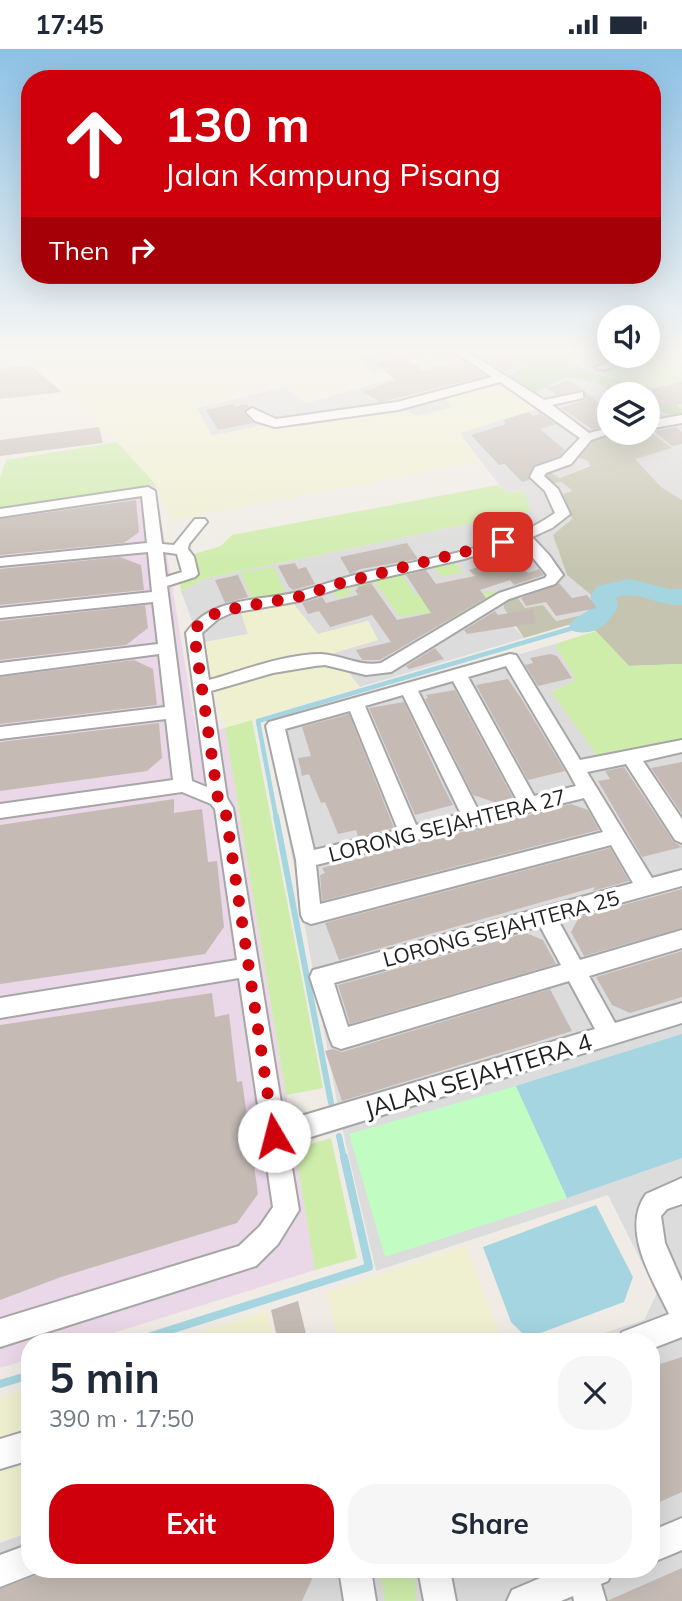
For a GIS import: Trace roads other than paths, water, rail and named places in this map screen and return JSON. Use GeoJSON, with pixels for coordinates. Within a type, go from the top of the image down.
{"type":"FeatureCollection","features":[{"type":"Feature","properties":{"kind":"street"},"geometry":{"type":"LineString","coordinates":[[570,424],[587,437]]}},
{"type":"Feature","properties":{"kind":"street"},"geometry":{"type":"LineString","coordinates":[[0,1333],[247,1257],[269,1235],[286,1210],[225,808],[218,799],[201,688],[194,633],[199,623],[220,611],[302,596],[337,584],[524,537],[557,520],[563,514],[551,489],[537,477],[540,470],[566,461],[587,437],[597,435]]}},
{"type":"Feature","properties":{"kind":"street"},"geometry":{"type":"LineString","coordinates":[[0,513],[148,491],[183,785]]}},
{"type":"Feature","properties":{"kind":"street"},"geometry":{"type":"LineString","coordinates":[[181,550],[182,543],[200,522]]}},
{"type":"Feature","properties":{"kind":"street"},"geometry":{"type":"LineString","coordinates":[[201,688],[294,663],[324,660],[352,669],[386,669],[393,666],[504,596],[550,581],[555,575],[544,558],[524,537]]}},
{"type":"Feature","properties":{"kind":"street"},"geometry":{"type":"LineString","coordinates":[[0,562],[153,547],[181,550],[187,557],[190,574],[160,590],[0,613]]}},
{"type":"Feature","properties":{"kind":"street"},"geometry":{"type":"LineString","coordinates":[[0,669],[167,648]]}},
{"type":"Feature","properties":{"kind":"street"},"geometry":{"type":"LineString","coordinates":[[615,836],[311,915],[306,860],[275,726],[510,659],[647,888]]}},
{"type":"Feature","properties":{"kind":"street"},"geometry":{"type":"LineString","coordinates":[[458,674],[529,805]]}},
{"type":"Feature","properties":{"kind":"street"},"geometry":{"type":"LineString","coordinates":[[408,688],[473,819]]}},
{"type":"Feature","properties":{"kind":"street"},"geometry":{"type":"LineString","coordinates":[[355,703],[410,834]]}},
{"type":"Feature","properties":{"kind":"street"},"geometry":{"type":"LineString","coordinates":[[0,733],[174,712]]}},
{"type":"Feature","properties":{"kind":"street"},"geometry":{"type":"LineString","coordinates":[[575,768],[682,746]]}},
{"type":"Feature","properties":{"kind":"street"},"geometry":{"type":"LineString","coordinates":[[631,757],[682,835]]}},
{"type":"Feature","properties":{"kind":"street"},"geometry":{"type":"LineString","coordinates":[[0,811],[183,785],[218,799]]}},
{"type":"Feature","properties":{"kind":"street","name":"LORONG SEJAHTERA 27"},"geometry":{"type":"LineString","coordinates":[[306,860],[588,790]]}},
{"type":"Feature","properties":{"kind":"street","name":"LORONG SEJAHTERA 25"},"geometry":{"type":"LineString","coordinates":[[575,971],[341,1039],[321,977],[682,879]]}},
{"type":"Feature","properties":{"kind":"street"},"geometry":{"type":"LineString","coordinates":[[545,916],[610,1035]]}},
{"type":"Feature","properties":{"kind":"street"},"geometry":{"type":"LineString","coordinates":[[575,971],[682,939]]}},
{"type":"Feature","properties":{"kind":"street"},"geometry":{"type":"LineString","coordinates":[[0,1009],[250,967]]}},
{"type":"Feature","properties":{"kind":"street","name":"JALAN SEJAHTERA 4"},"geometry":{"type":"LineString","coordinates":[[274,1136],[682,1013]]}},
{"type":"Feature","properties":{"kind":"street"},"geometry":{"type":"LineString","coordinates":[[682,1191],[666,1196],[652,1205],[648,1220],[650,1238],[682,1311]]}},
{"type":"Feature","properties":{"kind":"street"},"geometry":{"type":"LineString","coordinates":[[656,1333],[682,1323]]}},
{"type":"Feature","properties":{"kind":"street"},"geometry":{"type":"LineString","coordinates":[[0,1454],[21,1448]]}},
{"type":"Feature","properties":{"kind":"street"},"geometry":{"type":"LineString","coordinates":[[660,1543],[682,1534]]}},
{"type":"Feature","properties":{"kind":"street"},"geometry":{"type":"LineString","coordinates":[[0,1571],[21,1563]]}},
{"type":"Feature","properties":{"kind":"street"},"geometry":{"type":"LineString","coordinates":[[356,1578],[360,1601]]}},
{"type":"Feature","properties":{"kind":"street"},"geometry":{"type":"LineString","coordinates":[[436,1578],[440,1601]]}},
{"type":"Feature","properties":{"kind":"street"},"geometry":{"type":"LineString","coordinates":[[523,1601],[588,1579]]}},
{"type":"Feature","properties":{"kind":"water"},"geometry":{"type":"Polygon","coordinates":[[[682,1034],[682,1158],[567,1198],[516,1086],[682,1034]]]}},
{"type":"Feature","properties":{"kind":"water"},"geometry":{"type":"Polygon","coordinates":[[[596,1205],[633,1277],[624,1302],[540,1333],[522,1333],[511,1322],[483,1247],[596,1205]]]}},
{"type":"Feature","properties":{"kind":"waterway"},"geometry":{"type":"LineString","coordinates":[[583,625],[599,617],[605,606],[603,597],[606,592],[619,588],[639,588],[673,598],[682,597]]}},
{"type":"Feature","properties":{"kind":"waterway"},"geometry":{"type":"LineString","coordinates":[[276,817],[258,721],[583,625]]}},
{"type":"Feature","properties":{"kind":"waterway"},"geometry":{"type":"LineString","coordinates":[[276,816],[331,1103]]}},
{"type":"Feature","properties":{"kind":"waterway"},"geometry":{"type":"LineString","coordinates":[[339,1136],[344,1159]]}},
{"type":"Feature","properties":{"kind":"waterway"},"geometry":{"type":"LineString","coordinates":[[160,1333],[369,1267],[344,1157]]}},
{"type":"Feature","properties":{"kind":"waterway"},"geometry":{"type":"LineString","coordinates":[[0,1384],[21,1378]]}}]}
